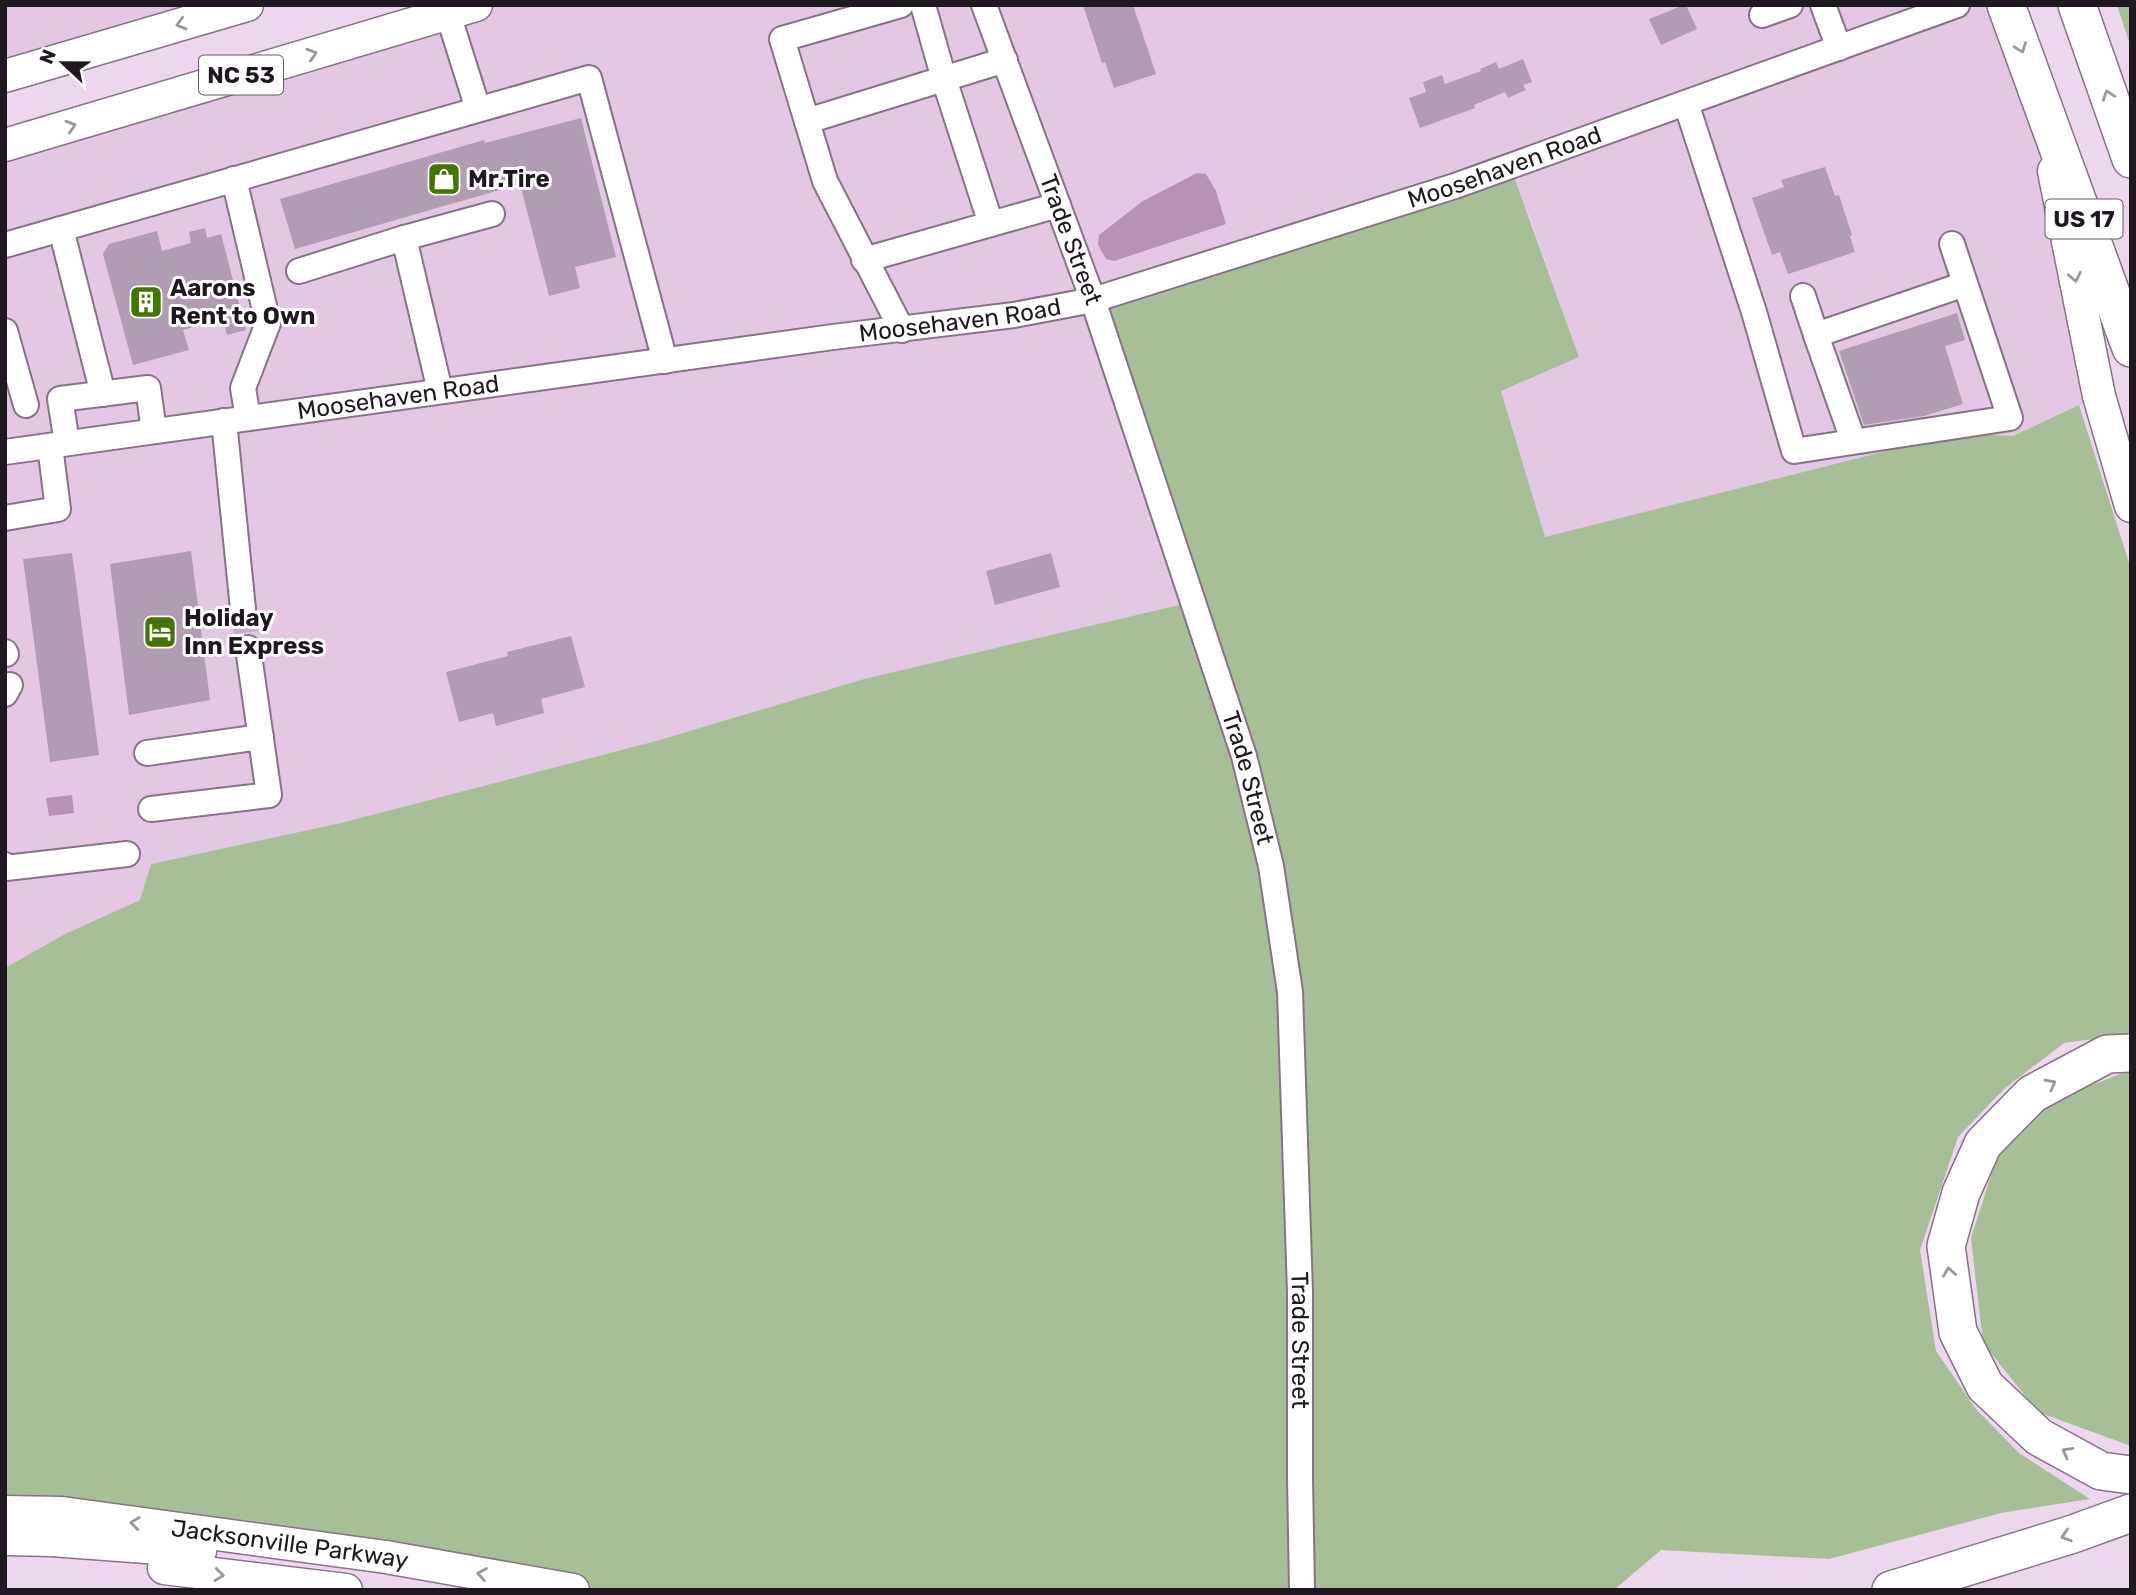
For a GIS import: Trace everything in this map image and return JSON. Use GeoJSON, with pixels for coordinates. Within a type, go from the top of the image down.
{"type":"FeatureCollection","features":[{"type":"Feature","properties":{"kind":"highway","name":"US 17"},"geometry":{"type":"LineString","coordinates":[[2006,5],[2131,348]]}},
{"type":"Feature","properties":{"kind":"highway"},"geometry":{"type":"LineString","coordinates":[[2077,5],[2131,159]]}},
{"type":"Feature","properties":{"kind":"highway"},"geometry":{"type":"LineString","coordinates":[[2131,1053],[2107,1054],[2032,1094],[1983,1144],[1961,1193],[1946,1246],[1958,1332],[1985,1386],[2039,1437],[2101,1471],[2131,1475]]}},
{"type":"Feature","properties":{"kind":"highway"},"geometry":{"type":"LineString","coordinates":[[1891,1590],[2070,1535],[2131,1513]]}},
{"type":"Feature","properties":{"kind":"main road","name":"NC 53"},"geometry":{"type":"LineString","coordinates":[[5,76],[247,5]]}},
{"type":"Feature","properties":{"kind":"main road","name":"NC 53"},"geometry":{"type":"LineString","coordinates":[[5,145],[462,9]]}},
{"type":"Feature","properties":{"kind":"main road"},"geometry":{"type":"LineString","coordinates":[[2037,90],[2099,396],[2131,506]]}},
{"type":"Feature","properties":{"kind":"main road","name":"Jacksonville Parkway"},"geometry":{"type":"LineString","coordinates":[[5,1512],[62,1513],[386,1557],[573,1590]]}},
{"type":"Feature","properties":{"kind":"main road"},"geometry":{"type":"LineString","coordinates":[[5,1539],[52,1540],[305,1560],[386,1557]]}},
{"type":"Feature","properties":{"kind":"main road","name":"Jacksonville Parkway"},"geometry":{"type":"LineString","coordinates":[[5,1555],[95,1560],[346,1590]]}},
{"type":"Feature","properties":{"kind":"street"},"geometry":{"type":"LineString","coordinates":[[901,5],[782,39],[825,181],[902,330]]}},
{"type":"Feature","properties":{"kind":"street"},"geometry":{"type":"LineString","coordinates":[[923,5],[991,224]]}},
{"type":"Feature","properties":{"kind":"street","name":"Trade Street"},"geometry":{"type":"LineString","coordinates":[[985,5],[1093,300],[1244,756],[1271,866],[1290,992],[1300,1292],[1302,1590]]}},
{"type":"Feature","properties":{"kind":"street"},"geometry":{"type":"LineString","coordinates":[[1823,5],[1839,48]]}},
{"type":"Feature","properties":{"kind":"street","name":"Moosehaven Road"},"geometry":{"type":"LineString","coordinates":[[5,452],[440,391],[1014,316],[1093,300],[1455,186],[1957,5]]}},
{"type":"Feature","properties":{"kind":"street"},"geometry":{"type":"LineString","coordinates":[[462,9],[478,109]]}},
{"type":"Feature","properties":{"kind":"street"},"geometry":{"type":"LineString","coordinates":[[807,121],[1004,60]]}},
{"type":"Feature","properties":{"kind":"street"},"geometry":{"type":"LineString","coordinates":[[5,245],[589,78],[665,361]]}},
{"type":"Feature","properties":{"kind":"street"},"geometry":{"type":"LineString","coordinates":[[1686,103],[1794,451],[2010,418],[1952,244]]}},
{"type":"Feature","properties":{"kind":"street"},"geometry":{"type":"LineString","coordinates":[[234,179],[268,323],[243,388],[236,419],[243,610]]}},
{"type":"Feature","properties":{"kind":"street"},"geometry":{"type":"LineString","coordinates":[[864,260],[1058,205]]}},
{"type":"Feature","properties":{"kind":"street"},"geometry":{"type":"LineString","coordinates":[[299,271],[492,214]]}},
{"type":"Feature","properties":{"kind":"street"},"geometry":{"type":"LineString","coordinates":[[61,229],[103,394]]}},
{"type":"Feature","properties":{"kind":"street"},"geometry":{"type":"LineString","coordinates":[[404,238],[440,391]]}},
{"type":"Feature","properties":{"kind":"street"},"geometry":{"type":"LineString","coordinates":[[1816,335],[1965,284]]}},
{"type":"Feature","properties":{"kind":"street"},"geometry":{"type":"LineString","coordinates":[[1803,296],[1853,440]]}},
{"type":"Feature","properties":{"kind":"street"},"geometry":{"type":"LineString","coordinates":[[5,331],[15,407],[148,388],[154,431]]}},
{"type":"Feature","properties":{"kind":"street"},"geometry":{"type":"LineString","coordinates":[[5,518],[58,509],[60,400]]}},
{"type":"Feature","properties":{"kind":"street"},"geometry":{"type":"LineString","coordinates":[[151,809],[269,795],[247,648]]}},
{"type":"Feature","properties":{"kind":"street"},"geometry":{"type":"LineString","coordinates":[[147,753],[261,737]]}},
{"type":"Feature","properties":{"kind":"street"},"geometry":{"type":"LineString","coordinates":[[5,865],[6,868],[127,855]]}},
{"type":"Feature","properties":{"kind":"shaded area"},"geometry":{"type":"Polygon","coordinates":[[[5,5],[247,5],[5,76],[5,5]]]}},
{"type":"Feature","properties":{"kind":"shaded area"},"geometry":{"type":"Polygon","coordinates":[[[476,5],[2006,5],[2037,90],[2099,396],[2013,436],[1958,433],[1545,537],[1501,390],[1579,357],[1528,212],[1193,602],[864,679],[656,741],[341,823],[151,864],[140,900],[65,934],[5,968],[5,145],[476,5]]]}},
{"type":"Feature","properties":{"kind":"shaded area"},"geometry":{"type":"Polygon","coordinates":[[[1197,173],[1206,174],[1216,191],[1226,224],[1114,261],[1106,259],[1098,245],[1099,235],[1143,201],[1197,173]]]}},
{"type":"Feature","properties":{"kind":"shaded area"},"geometry":{"type":"Polygon","coordinates":[[[72,795],[74,813],[49,816],[46,798],[72,795]]]}},
{"type":"Feature","properties":{"kind":"green space"},"geometry":{"type":"Polygon","coordinates":[[[2117,5],[2131,5],[2131,48],[2117,5]]]}},
{"type":"Feature","properties":{"kind":"green space"},"geometry":{"type":"Polygon","coordinates":[[[1510,166],[1579,357],[1501,391],[1545,537],[1958,433],[2013,436],[2079,405],[2131,569],[2131,1034],[2064,1043],[2005,1088],[1958,1137],[1920,1250],[1936,1351],[1976,1409],[2019,1453],[2090,1499],[2001,1513],[1829,1559],[1661,1550],[1614,1590],[573,1590],[5,1512],[5,968],[65,934],[140,900],[151,864],[341,823],[656,741],[864,679],[1192,602],[1093,300],[1510,166]]]}},
{"type":"Feature","properties":{"kind":"green space"},"geometry":{"type":"Polygon","coordinates":[[[2131,1070],[2131,1446],[2038,1412],[1983,1343],[1971,1238],[2002,1141],[2063,1096],[2131,1070]]]}},
{"type":"Feature","properties":{"kind":"building"},"geometry":{"type":"Polygon","coordinates":[[[1083,5],[1133,5],[1156,74],[1114,88],[1105,62],[1102,63],[1083,5]]]}},
{"type":"Feature","properties":{"kind":"building"},"geometry":{"type":"Polygon","coordinates":[[[1684,5],[1697,29],[1661,45],[1649,19],[1684,5]]]}},
{"type":"Feature","properties":{"kind":"building"},"geometry":{"type":"Polygon","coordinates":[[[1523,59],[1532,82],[1523,85],[1526,90],[1508,98],[1505,92],[1474,105],[1475,108],[1420,128],[1409,98],[1426,92],[1423,82],[1442,75],[1445,84],[1481,71],[1480,69],[1496,62],[1499,69],[1523,59]]]}},
{"type":"Feature","properties":{"kind":"building"},"geometry":{"type":"Polygon","coordinates":[[[581,118],[616,257],[575,267],[580,288],[549,296],[520,184],[295,249],[280,199],[484,140],[485,143],[581,118]]]}},
{"type":"Feature","properties":{"kind":"building"},"geometry":{"type":"Polygon","coordinates":[[[1825,167],[1835,196],[1839,195],[1855,252],[1788,274],[1780,252],[1772,255],[1752,198],[1784,187],[1781,180],[1825,167]]]}},
{"type":"Feature","properties":{"kind":"building"},"geometry":{"type":"Polygon","coordinates":[[[205,228],[207,238],[221,234],[246,330],[227,335],[223,319],[183,330],[189,350],[133,365],[103,254],[109,244],[157,231],[162,251],[191,243],[189,232],[205,228]]]}},
{"type":"Feature","properties":{"kind":"building"},"geometry":{"type":"Polygon","coordinates":[[[1957,313],[1965,340],[1945,346],[1963,404],[1924,416],[1864,425],[1839,351],[1957,313]]]}},
{"type":"Feature","properties":{"kind":"building","name":"Holiday Inn Express"},"geometry":{"type":"Polygon","coordinates":[[[191,551],[210,700],[129,715],[110,564],[191,551]]]}},
{"type":"Feature","properties":{"kind":"building"},"geometry":{"type":"Polygon","coordinates":[[[72,553],[99,755],[50,762],[23,559],[72,553]]]}},
{"type":"Feature","properties":{"kind":"building"},"geometry":{"type":"Polygon","coordinates":[[[1051,553],[1060,587],[995,605],[986,571],[1051,553]]]}},
{"type":"Feature","properties":{"kind":"building"},"geometry":{"type":"Polygon","coordinates":[[[571,636],[585,687],[541,699],[544,713],[496,726],[493,713],[459,722],[446,672],[508,656],[507,652],[571,636]]]}},
{"type":"Feature","properties":{"kind":"tunnel"},"geometry":{"type":"LineString","coordinates":[[243,609],[248,648]]}},
{"type":"Feature","properties":{"kind":"place","name":"Mr.Tire"},"geometry":{"type":"Point","coordinates":[444,179]}},
{"type":"Feature","properties":{"kind":"place","name":"Aarons Rent to Own"},"geometry":{"type":"Point","coordinates":[146,302]}},
{"type":"Feature","properties":{"kind":"place","name":"Holiday Inn Express"},"geometry":{"type":"Point","coordinates":[160,632]}}]}
